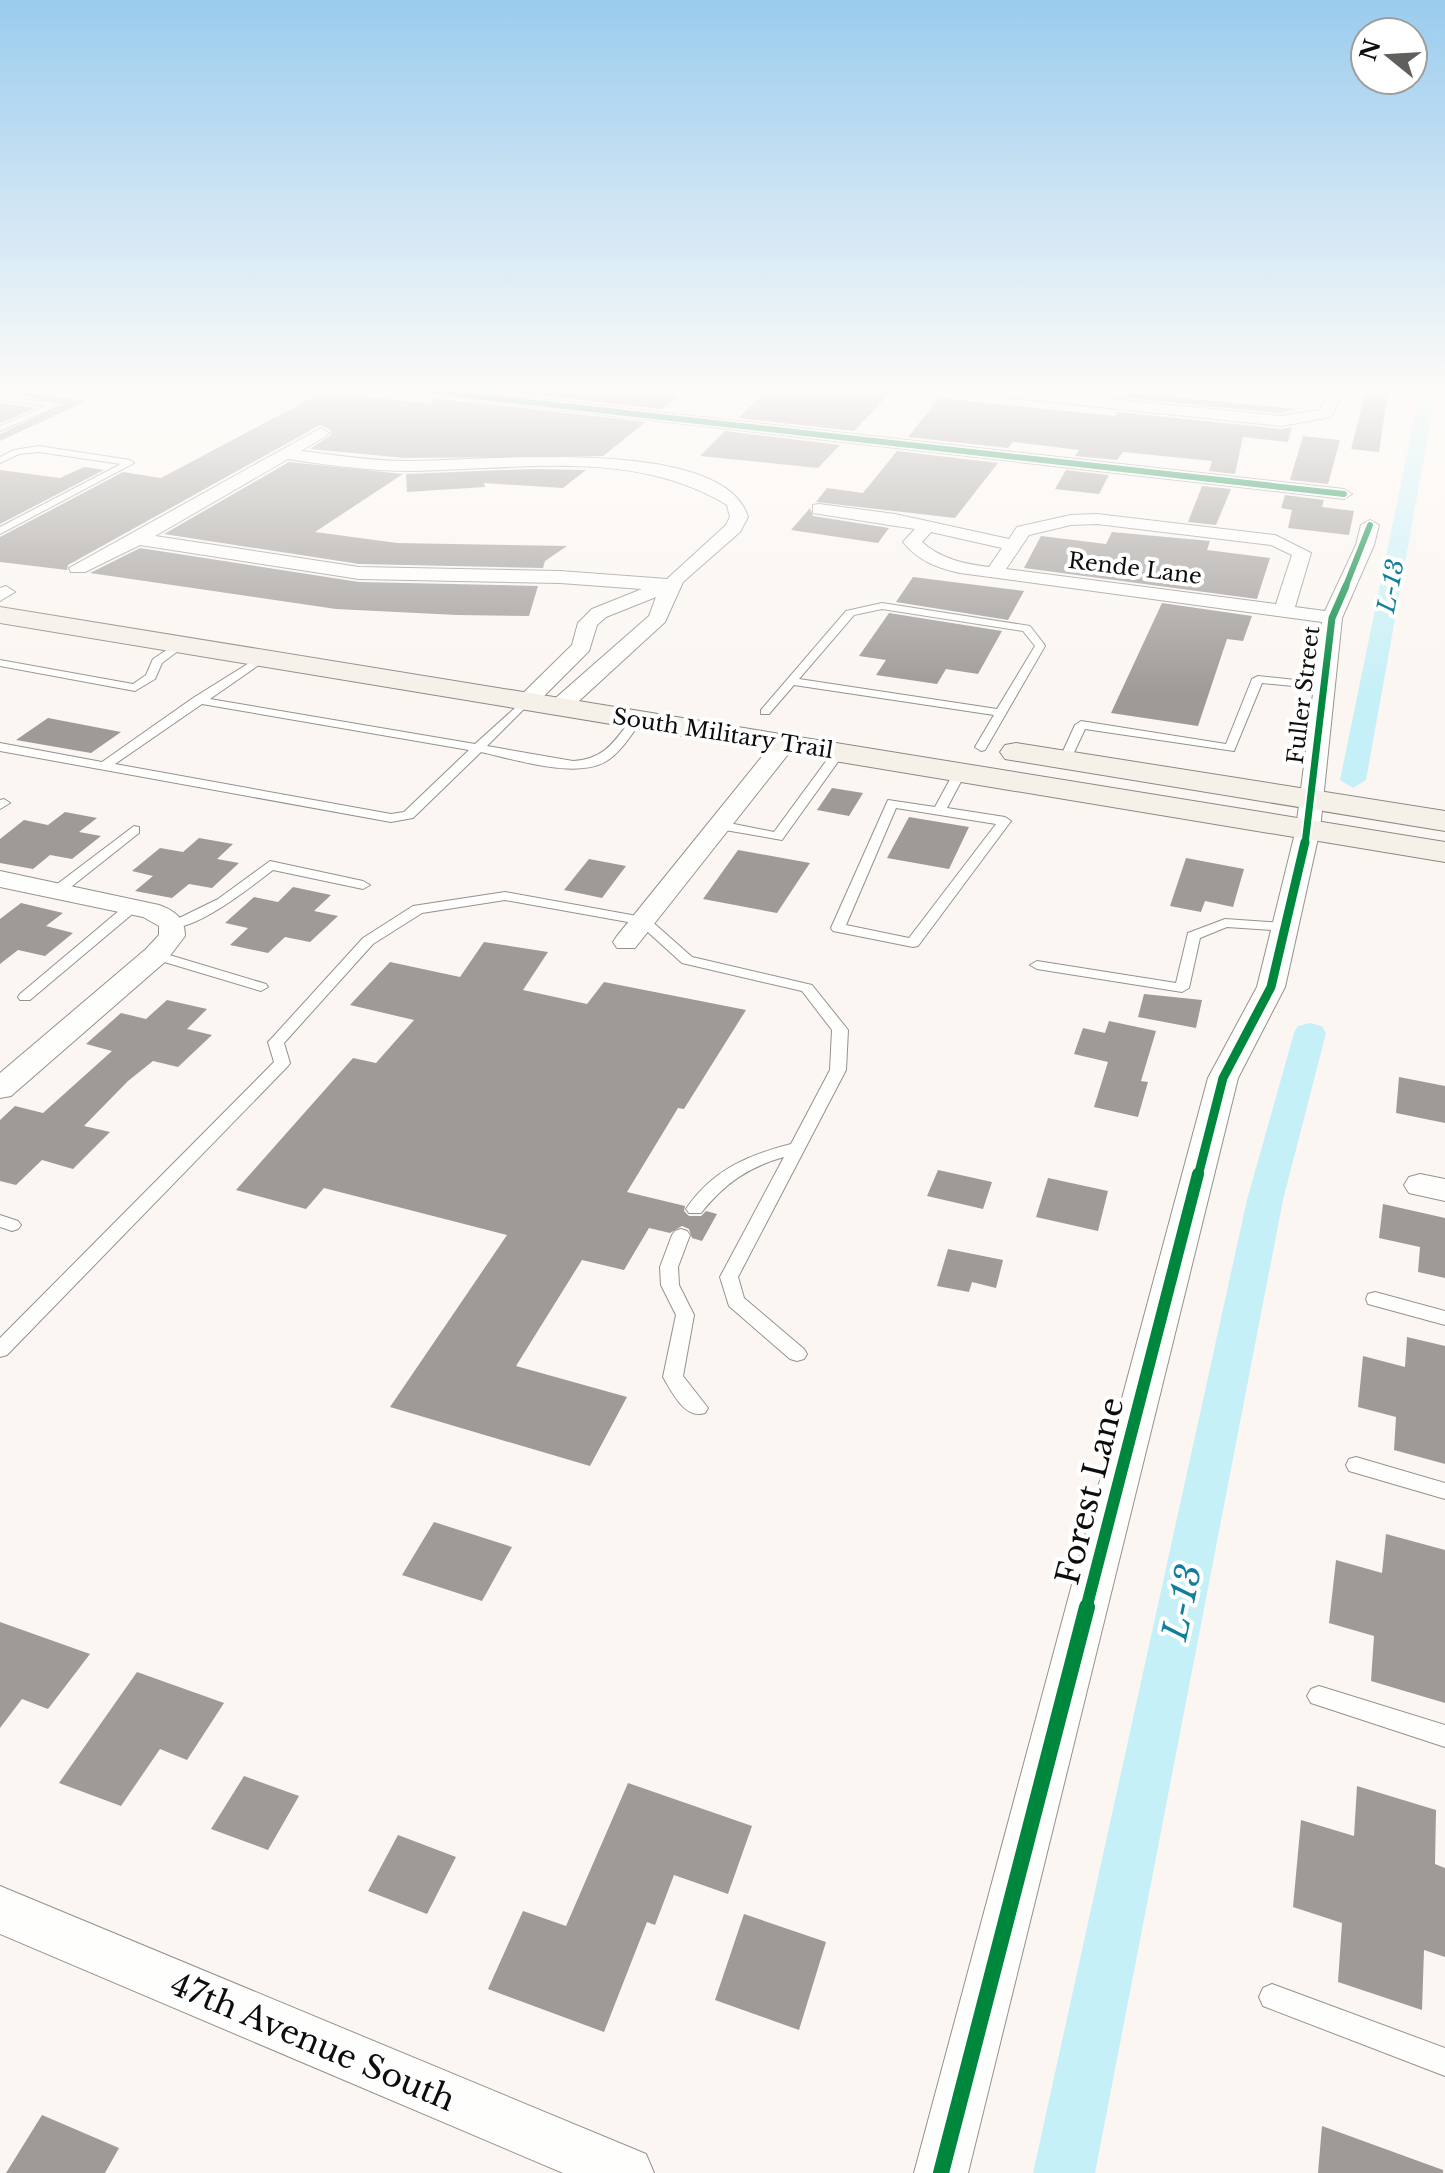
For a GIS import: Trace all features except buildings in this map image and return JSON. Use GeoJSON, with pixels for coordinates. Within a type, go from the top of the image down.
{"type":"FeatureCollection","features":[{"type":"Feature","properties":{"kind":"main road","name":"South Military Trail"},"geometry":{"type":"LineString","coordinates":[[2,599],[181,645],[526,701],[555,692],[592,674],[765,712],[1065,760],[1309,814],[1445,852]]}},
{"type":"Feature","properties":{"kind":"main road","name":"South Military Trail"},"geometry":{"type":"LineString","coordinates":[[2,599],[555,692],[637,719],[960,772],[1309,814],[1445,821]]}},
{"type":"Feature","properties":{"kind":"street"},"geometry":{"type":"LineString","coordinates":[[78,568],[138,539],[221,492]]}},
{"type":"Feature","properties":{"kind":"street"},"geometry":{"type":"LineString","coordinates":[[555,692],[582,647],[588,623],[665,593],[734,528],[739,517],[735,503],[723,492]]}},
{"type":"Feature","properties":{"kind":"street"},"geometry":{"type":"LineString","coordinates":[[1330,492],[1344,494]]}},
{"type":"Feature","properties":{"kind":"street"},"geometry":{"type":"LineString","coordinates":[[819,509],[1012,545]]}},
{"type":"Feature","properties":{"kind":"street","name":"Rende Lane"},"geometry":{"type":"LineString","coordinates":[[1284,611],[1302,553],[1275,540],[1083,518],[1023,531],[994,573],[1332,618]]}},
{"type":"Feature","properties":{"kind":"street","name":"Fuller Street"},"geometry":{"type":"LineString","coordinates":[[1309,814],[1332,618],[1365,545],[1370,525]]}},
{"type":"Feature","properties":{"kind":"street"},"geometry":{"type":"LineString","coordinates":[[926,527],[912,542],[924,555],[957,568],[994,573]]}},
{"type":"Feature","properties":{"kind":"street"},"geometry":{"type":"LineString","coordinates":[[138,539],[359,573],[560,577],[665,593]]}},
{"type":"Feature","properties":{"kind":"street"},"geometry":{"type":"LineString","coordinates":[[592,674],[658,618],[665,593]]}},
{"type":"Feature","properties":{"kind":"street"},"geometry":{"type":"LineString","coordinates":[[592,674],[629,607]]}},
{"type":"Feature","properties":{"kind":"street"},"geometry":{"type":"LineString","coordinates":[[626,942],[785,743]]}},
{"type":"Feature","properties":{"kind":"street","name":"Forest Lane"},"geometry":{"type":"LineString","coordinates":[[941,2173],[1223,1078],[1271,987],[1309,814]]}},
{"type":"Feature","properties":{"kind":"street"},"geometry":{"type":"LineString","coordinates":[[0,879],[132,907],[164,916],[172,925],[172,936],[156,955],[0,1089]]}},
{"type":"Feature","properties":{"kind":"street","name":"47th Avenue South"},"geometry":{"type":"LineString","coordinates":[[0,1910],[627,2173]]}},
{"type":"Feature","properties":{"kind":"lane"},"geometry":{"type":"LineString","coordinates":[[0,531],[74,492]]}},
{"type":"Feature","properties":{"kind":"lane"},"geometry":{"type":"LineString","coordinates":[[765,712],[850,613],[882,606],[1026,628],[1040,646],[981,747]]}},
{"type":"Feature","properties":{"kind":"lane"},"geometry":{"type":"LineString","coordinates":[[0,663],[135,688],[151,677],[157,661],[181,645]]}},
{"type":"Feature","properties":{"kind":"lane"},"geometry":{"type":"LineString","coordinates":[[104,766],[262,658]]}},
{"type":"Feature","properties":{"kind":"lane"},"geometry":{"type":"LineString","coordinates":[[1065,760],[1081,725],[1230,748],[1258,679],[1324,686]]}},
{"type":"Feature","properties":{"kind":"lane"},"geometry":{"type":"LineString","coordinates":[[792,681],[1001,713]]}},
{"type":"Feature","properties":{"kind":"lane"},"geometry":{"type":"LineString","coordinates":[[197,700],[578,765],[595,763],[606,755],[637,719]]}},
{"type":"Feature","properties":{"kind":"lane"},"geometry":{"type":"LineString","coordinates":[[0,747],[391,818],[408,815],[526,701]]}},
{"type":"Feature","properties":{"kind":"lane"},"geometry":{"type":"LineString","coordinates":[[719,825],[777,837],[839,752]]}},
{"type":"Feature","properties":{"kind":"lane"},"geometry":{"type":"LineString","coordinates":[[939,811],[960,772]]}},
{"type":"Feature","properties":{"kind":"lane"},"geometry":{"type":"LineString","coordinates":[[892,803],[939,811],[1005,821],[913,943],[838,928],[892,803]]}},
{"type":"Feature","properties":{"kind":"lane"},"geometry":{"type":"LineString","coordinates":[[57,891],[134,830]]}},
{"type":"Feature","properties":{"kind":"lane"},"geometry":{"type":"LineString","coordinates":[[172,925],[223,902],[270,865],[363,885]]}},
{"type":"Feature","properties":{"kind":"lane"},"geometry":{"type":"LineString","coordinates":[[0,1350],[282,1063],[276,1042],[368,941],[418,909],[505,896],[643,921],[687,960],[807,988],[840,1030],[838,1070],[729,1277],[736,1301],[797,1354]]}},
{"type":"Feature","properties":{"kind":"lane"},"geometry":{"type":"LineString","coordinates":[[25,997],[132,907]]}},
{"type":"Feature","properties":{"kind":"lane"},"geometry":{"type":"LineString","coordinates":[[1037,965],[1182,988],[1193,936],[1225,923],[1285,927]]}},
{"type":"Feature","properties":{"kind":"lane"},"geometry":{"type":"LineString","coordinates":[[156,955],[261,987]]}},
{"type":"Feature","properties":{"kind":"lane"},"geometry":{"type":"LineString","coordinates":[[695,1209],[710,1189],[748,1160],[796,1148]]}},
{"type":"Feature","properties":{"kind":"lane"},"geometry":{"type":"LineString","coordinates":[[681,1235],[670,1257],[667,1285],[685,1315],[673,1377],[686,1397],[698,1408]]}},
{"type":"Feature","properties":{"kind":"lane"},"geometry":{"type":"LineString","coordinates":[[1375,1299],[1445,1318]]}},
{"type":"Feature","properties":{"kind":"lane"},"geometry":{"type":"LineString","coordinates":[[1356,1465],[1445,1491]]}},
{"type":"Feature","properties":{"kind":"lane"},"geometry":{"type":"LineString","coordinates":[[1319,1696],[1445,1736]]}},
{"type":"Feature","properties":{"kind":"lane"},"geometry":{"type":"LineString","coordinates":[[1272,1997],[1445,2062]]}},
{"type":"Feature","properties":{"kind":"waterway","name":"L-13"},"geometry":{"type":"LineString","coordinates":[[1353,780],[1408,492]]}},
{"type":"Feature","properties":{"kind":"waterway","name":"L-13"},"geometry":{"type":"LineString","coordinates":[[1064,2173],[1265,1200],[1310,1033]]}},
{"type":"Feature","properties":{"kind":"cycle path"},"geometry":{"type":"LineString","coordinates":[[1330,492],[1344,494]]}},
{"type":"Feature","properties":{"kind":"cycle path"},"geometry":{"type":"LineString","coordinates":[[941,2173],[1223,1078],[1271,987],[1308,829],[1332,618],[1365,545],[1370,525]]}}]}
